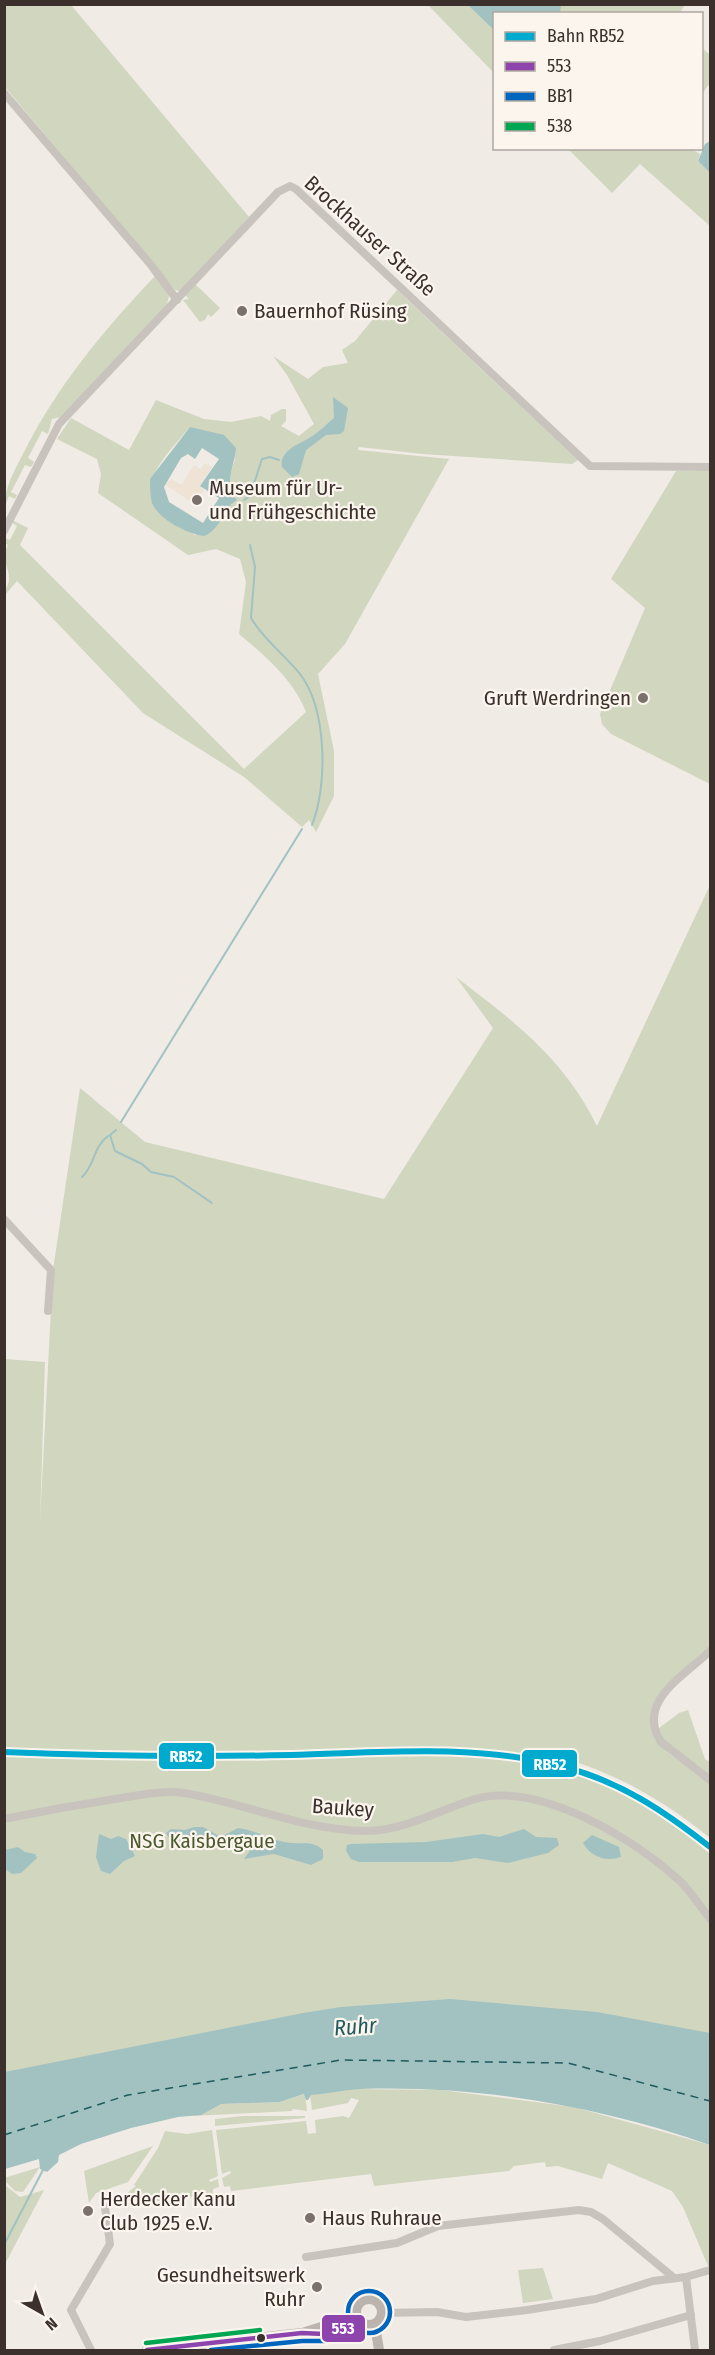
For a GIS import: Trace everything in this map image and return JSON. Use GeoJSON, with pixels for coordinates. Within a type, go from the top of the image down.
{"type":"FeatureCollection","features":[{"type":"Feature","properties":{"kind":"main road"},"geometry":{"type":"LineString","coordinates":[[302,2333],[311,2328],[335,2324],[356,2310],[362,2302],[370,2299],[379,2303],[383,2313],[375,2325],[379,2350]]}},
{"type":"Feature","properties":{"kind":"main road"},"geometry":{"type":"LineString","coordinates":[[356,2310],[361,2323]]}},
{"type":"Feature","properties":{"kind":"main road"},"geometry":{"type":"LineString","coordinates":[[147,2350],[302,2333],[324,2334],[361,2323],[375,2325]]}},
{"type":"Feature","properties":{"kind":"street"},"geometry":{"type":"LineString","coordinates":[[4,93],[151,266],[177,300]]}},
{"type":"Feature","properties":{"kind":"street","name":"Brockhauser Straße"},"geometry":{"type":"LineString","coordinates":[[4,531],[59,424],[278,192],[286,187],[294,187],[590,466],[711,467]]}},
{"type":"Feature","properties":{"kind":"street"},"geometry":{"type":"LineString","coordinates":[[4,1219],[51,1270],[48,1311]]}},
{"type":"Feature","properties":{"kind":"street"},"geometry":{"type":"LineString","coordinates":[[711,1651],[665,1690],[657,1702],[653,1716],[655,1733],[661,1742],[711,1780]]}},
{"type":"Feature","properties":{"kind":"street","name":"Baukey"},"geometry":{"type":"LineString","coordinates":[[4,1819],[156,1793],[183,1793],[303,1824],[366,1831],[407,1824],[475,1799],[494,1796],[513,1797],[582,1815],[636,1845],[684,1886],[711,1919]]}},
{"type":"Feature","properties":{"kind":"street"},"geometry":{"type":"LineString","coordinates":[[91,2350],[71,2310],[110,2244],[105,2207]]}},
{"type":"Feature","properties":{"kind":"street"},"geometry":{"type":"LineString","coordinates":[[306,2257],[405,2241],[438,2226],[579,2210],[591,2212],[603,2219],[673,2277]]}},
{"type":"Feature","properties":{"kind":"street"},"geometry":{"type":"LineString","coordinates":[[383,2313],[437,2312],[466,2317],[527,2310],[596,2299],[673,2277],[686,2277],[711,2270]]}},
{"type":"Feature","properties":{"kind":"street"},"geometry":{"type":"LineString","coordinates":[[686,2277],[692,2315],[694,2350]]}},
{"type":"Feature","properties":{"kind":"street"},"geometry":{"type":"LineString","coordinates":[[554,2350],[692,2315]]}},
{"type":"Feature","properties":{"kind":"green space"},"geometry":{"type":"Polygon","coordinates":[[[4,5],[71,5],[249,217],[180,291],[175,290],[5,87],[4,5]]]}},
{"type":"Feature","properties":{"kind":"green space"},"geometry":{"type":"Polygon","coordinates":[[[428,5],[685,5],[680,12],[493,12],[493,72],[428,5]]]}},
{"type":"Feature","properties":{"kind":"green space"},"geometry":{"type":"Polygon","coordinates":[[[703,49],[710,55],[710,83],[703,93],[703,49]]]}},
{"type":"Feature","properties":{"kind":"green space"},"geometry":{"type":"Polygon","coordinates":[[[569,150],[693,150],[700,154],[698,161],[710,173],[710,226],[640,164],[612,193],[569,150]]]}},
{"type":"Feature","properties":{"kind":"green space"},"geometry":{"type":"Polygon","coordinates":[[[155,276],[169,296],[167,304],[61,417],[52,419],[48,434],[42,431],[28,458],[34,462],[31,467],[25,465],[11,492],[17,495],[15,499],[9,496],[5,506],[6,493],[14,473],[36,429],[66,382],[117,317],[155,276]]]}},
{"type":"Feature","properties":{"kind":"green space"},"geometry":{"type":"Polygon","coordinates":[[[195,284],[220,308],[211,317],[208,314],[205,320],[200,322],[183,300],[189,299],[185,295],[195,284]]]}},
{"type":"Feature","properties":{"kind":"green space"},"geometry":{"type":"Polygon","coordinates":[[[397,290],[578,460],[572,464],[423,454],[359,447],[358,450],[449,459],[345,644],[318,674],[334,751],[334,796],[316,832],[309,820],[302,827],[244,777],[143,713],[17,581],[5,595],[9,575],[5,560],[8,545],[5,543],[5,538],[10,540],[17,526],[11,522],[12,520],[28,528],[20,545],[244,769],[306,712],[286,679],[269,660],[239,634],[246,582],[240,559],[216,549],[188,555],[98,493],[101,474],[97,459],[57,439],[71,418],[129,450],[156,400],[204,419],[231,422],[261,416],[270,421],[271,415],[286,409],[286,421],[281,426],[299,436],[314,424],[287,375],[273,356],[308,379],[323,367],[348,363],[342,350],[355,341],[397,290]],[[190,427],[156,471],[152,483],[152,494],[156,506],[166,519],[195,535],[226,512],[236,498],[229,485],[235,459],[190,427]]]}},
{"type":"Feature","properties":{"kind":"green space"},"geometry":{"type":"Polygon","coordinates":[[[676,471],[710,471],[710,784],[611,734],[602,724],[600,714],[645,608],[611,579],[676,471]]]}},
{"type":"Feature","properties":{"kind":"green space","name":"NSG Kaisbergaue"},"geometry":{"type":"Polygon","coordinates":[[[710,885],[710,1649],[656,1702],[659,1743],[667,1752],[710,1784],[710,1838],[646,1793],[599,1771],[550,1755],[524,1750],[523,1761],[582,1776],[623,1793],[669,1821],[710,1854],[710,2057],[5,2089],[4,1757],[7,1750],[4,1749],[5,1359],[45,1362],[40,1521],[53,1270],[80,1088],[145,1142],[384,1199],[493,1028],[456,977],[536,1043],[569,1081],[597,1126],[710,885]]]}},
{"type":"Feature","properties":{"kind":"green space"},"geometry":{"type":"Polygon","coordinates":[[[688,1710],[705,1759],[710,1762],[710,1776],[666,1744],[658,1729],[679,1713],[688,1710]]]}},
{"type":"Feature","properties":{"kind":"green space"},"geometry":{"type":"Polygon","coordinates":[[[358,2089],[441,2090],[574,2107],[710,2145],[710,2266],[708,2266],[683,2207],[672,2191],[608,2163],[602,2179],[558,2166],[546,2167],[545,2162],[514,2166],[509,2171],[374,2186],[371,2174],[231,2191],[230,2186],[224,2187],[222,2178],[231,2173],[230,2171],[222,2174],[216,2130],[306,2121],[308,2134],[316,2133],[315,2120],[343,2116],[349,2118],[359,2100],[351,2098],[348,2103],[312,2110],[310,2095],[358,2089]]]}},
{"type":"Feature","properties":{"kind":"green space"},"geometry":{"type":"Polygon","coordinates":[[[305,2094],[307,2111],[293,2109],[292,2111],[192,2116],[221,2104],[280,2102],[305,2094]]]}},
{"type":"Feature","properties":{"kind":"green space"},"geometry":{"type":"Polygon","coordinates":[[[243,2116],[305,2116],[305,2118],[215,2126],[215,2119],[243,2116]]]}},
{"type":"Feature","properties":{"kind":"green space"},"geometry":{"type":"Polygon","coordinates":[[[212,2130],[218,2176],[209,2180],[210,2182],[218,2179],[219,2187],[213,2189],[213,2194],[110,2207],[136,2186],[134,2185],[158,2148],[165,2131],[187,2134],[212,2130]]]}},
{"type":"Feature","properties":{"kind":"green space"},"geometry":{"type":"Polygon","coordinates":[[[153,2146],[128,2182],[96,2193],[89,2203],[84,2171],[153,2146]]]}},
{"type":"Feature","properties":{"kind":"green space"},"geometry":{"type":"Polygon","coordinates":[[[40,2167],[23,2192],[15,2191],[5,2181],[4,2178],[40,2167]]]}},
{"type":"Feature","properties":{"kind":"green space"},"geometry":{"type":"Polygon","coordinates":[[[5,2185],[20,2197],[44,2190],[5,2264],[5,2185]]]}},
{"type":"Feature","properties":{"kind":"green space"},"geometry":{"type":"Polygon","coordinates":[[[543,2268],[553,2299],[523,2303],[518,2270],[543,2268]]]}},
{"type":"Feature","properties":{"kind":"shaded area"},"geometry":{"type":"Polygon","coordinates":[[[205,463],[212,467],[200,485],[204,489],[195,504],[165,485],[171,479],[182,485],[194,465],[201,469],[205,463]]]}},
{"type":"Feature","properties":{"kind":"water"},"geometry":{"type":"Polygon","coordinates":[[[468,5],[561,5],[560,12],[493,12],[493,29],[468,5]]]}},
{"type":"Feature","properties":{"kind":"water"},"geometry":{"type":"Polygon","coordinates":[[[710,141],[710,173],[698,161],[705,144],[710,141]]]}},
{"type":"Feature","properties":{"kind":"water"},"geometry":{"type":"Polygon","coordinates":[[[333,397],[348,408],[344,431],[340,434],[326,435],[306,450],[299,474],[292,477],[282,467],[284,456],[291,448],[314,435],[334,418],[333,397]]]}},
{"type":"Feature","properties":{"kind":"water"},"geometry":{"type":"Polygon","coordinates":[[[190,427],[224,435],[236,448],[230,482],[237,500],[228,508],[215,529],[204,536],[182,529],[161,515],[152,503],[150,479],[190,427]],[[202,448],[195,459],[188,454],[181,458],[164,487],[169,502],[203,523],[219,498],[200,486],[219,459],[202,448]]]}},
{"type":"Feature","properties":{"kind":"water"},"geometry":{"type":"Polygon","coordinates":[[[203,1827],[221,1837],[238,1828],[285,1842],[312,1844],[323,1850],[323,1859],[311,1865],[274,1854],[244,1859],[254,1845],[222,1840],[199,1847],[182,1836],[169,1838],[166,1833],[171,1829],[185,1830],[203,1827]]]}},
{"type":"Feature","properties":{"kind":"water"},"geometry":{"type":"Polygon","coordinates":[[[524,1829],[536,1837],[557,1838],[559,1845],[548,1853],[508,1863],[475,1858],[452,1862],[359,1862],[351,1859],[346,1851],[347,1845],[351,1844],[426,1842],[483,1834],[499,1837],[524,1829]]]}},
{"type":"Feature","properties":{"kind":"water"},"geometry":{"type":"Polygon","coordinates":[[[99,1834],[111,1839],[118,1836],[126,1839],[135,1856],[124,1861],[110,1874],[101,1871],[96,1857],[99,1834]]]}},
{"type":"Feature","properties":{"kind":"water"},"geometry":{"type":"Polygon","coordinates":[[[592,1835],[619,1847],[621,1857],[609,1859],[590,1852],[583,1843],[592,1835]]]}},
{"type":"Feature","properties":{"kind":"water"},"geometry":{"type":"Polygon","coordinates":[[[18,1847],[25,1852],[35,1854],[37,1858],[21,1873],[12,1874],[5,1869],[5,1850],[18,1847]]]}},
{"type":"Feature","properties":{"kind":"water","name":"Ruhr"},"geometry":{"type":"Polygon","coordinates":[[[450,1999],[597,2012],[710,2033],[710,2145],[625,2119],[538,2101],[449,2091],[360,2089],[311,2095],[308,2100],[304,2094],[280,2102],[221,2104],[201,2115],[178,2117],[131,2128],[81,2144],[59,2155],[58,2162],[47,2172],[40,2169],[39,2159],[5,2169],[5,2072],[303,2013],[341,2007],[450,1999]]]}},
{"type":"Feature","properties":{"kind":"waterway"},"geometry":{"type":"LineString","coordinates":[[244,500],[250,496],[262,459],[270,457],[279,460]]}},
{"type":"Feature","properties":{"kind":"waterway"},"geometry":{"type":"LineString","coordinates":[[250,545],[255,567],[251,618],[300,674],[316,707],[320,727],[322,769],[321,789],[312,825]]}},
{"type":"Feature","properties":{"kind":"waterway"},"geometry":{"type":"LineString","coordinates":[[121,1122],[302,829]]}},
{"type":"Feature","properties":{"kind":"waterway"},"geometry":{"type":"LineString","coordinates":[[116,1130],[110,1135],[115,1151],[142,1164],[151,1172],[174,1177],[212,1203]]}},
{"type":"Feature","properties":{"kind":"waterway"},"geometry":{"type":"LineString","coordinates":[[82,1177],[99,1145],[108,1136]]}},
{"type":"Feature","properties":{"kind":"waterway"},"geometry":{"type":"LineString","coordinates":[[4,2245],[44,2168]]}},
{"type":"Feature","properties":{"kind":"ferry route"},"geometry":{"type":"LineString","coordinates":[[4,2135],[128,2095],[341,2060],[568,2063],[710,2101]]}},
{"type":"Feature","properties":{"kind":"rail line","name":"RB52"},"geometry":{"type":"LineString","coordinates":[[4,1752],[220,1756],[428,1751],[497,1755],[564,1767],[623,1789],[676,1821],[710,1847]]}},
{"type":"Feature","properties":{"kind":"transit line","name":"BB1"},"geometry":{"type":"LineString","coordinates":[[369,2291],[384,2297],[390,2312],[384,2327],[369,2333],[354,2327],[348,2312],[354,2297],[369,2291]]}},
{"type":"Feature","properties":{"kind":"transit line","name":"553"},"geometry":{"type":"LineString","coordinates":[[147,2350],[302,2333],[324,2334],[361,2323]]}},
{"type":"Feature","properties":{"kind":"transit line","name":"538"},"geometry":{"type":"LineString","coordinates":[[146,2343],[260,2330]]}},
{"type":"Feature","properties":{"kind":"transit line","name":"BB1"},"geometry":{"type":"LineString","coordinates":[[211,2350],[302,2341],[325,2341],[363,2330]]}},
{"type":"Feature","properties":{"kind":"place","name":"Bauernhof Rüsing"},"geometry":{"type":"Point","coordinates":[242,311]}},
{"type":"Feature","properties":{"kind":"place","name":"Museum für Ur- und Frühgeschichte"},"geometry":{"type":"Point","coordinates":[197,500]}},
{"type":"Feature","properties":{"kind":"place","name":"Gruft Werdringen"},"geometry":{"type":"Point","coordinates":[643,698]}},
{"type":"Feature","properties":{"kind":"place","name":"Herdecker Kanu Club 1925 e.V."},"geometry":{"type":"Point","coordinates":[88,2211]}},
{"type":"Feature","properties":{"kind":"place","name":"Haus Ruhraue"},"geometry":{"type":"Point","coordinates":[310,2218]}},
{"type":"Feature","properties":{"kind":"place","name":"Gesundheitswerk Ruhr"},"geometry":{"type":"Point","coordinates":[317,2287]}}]}
